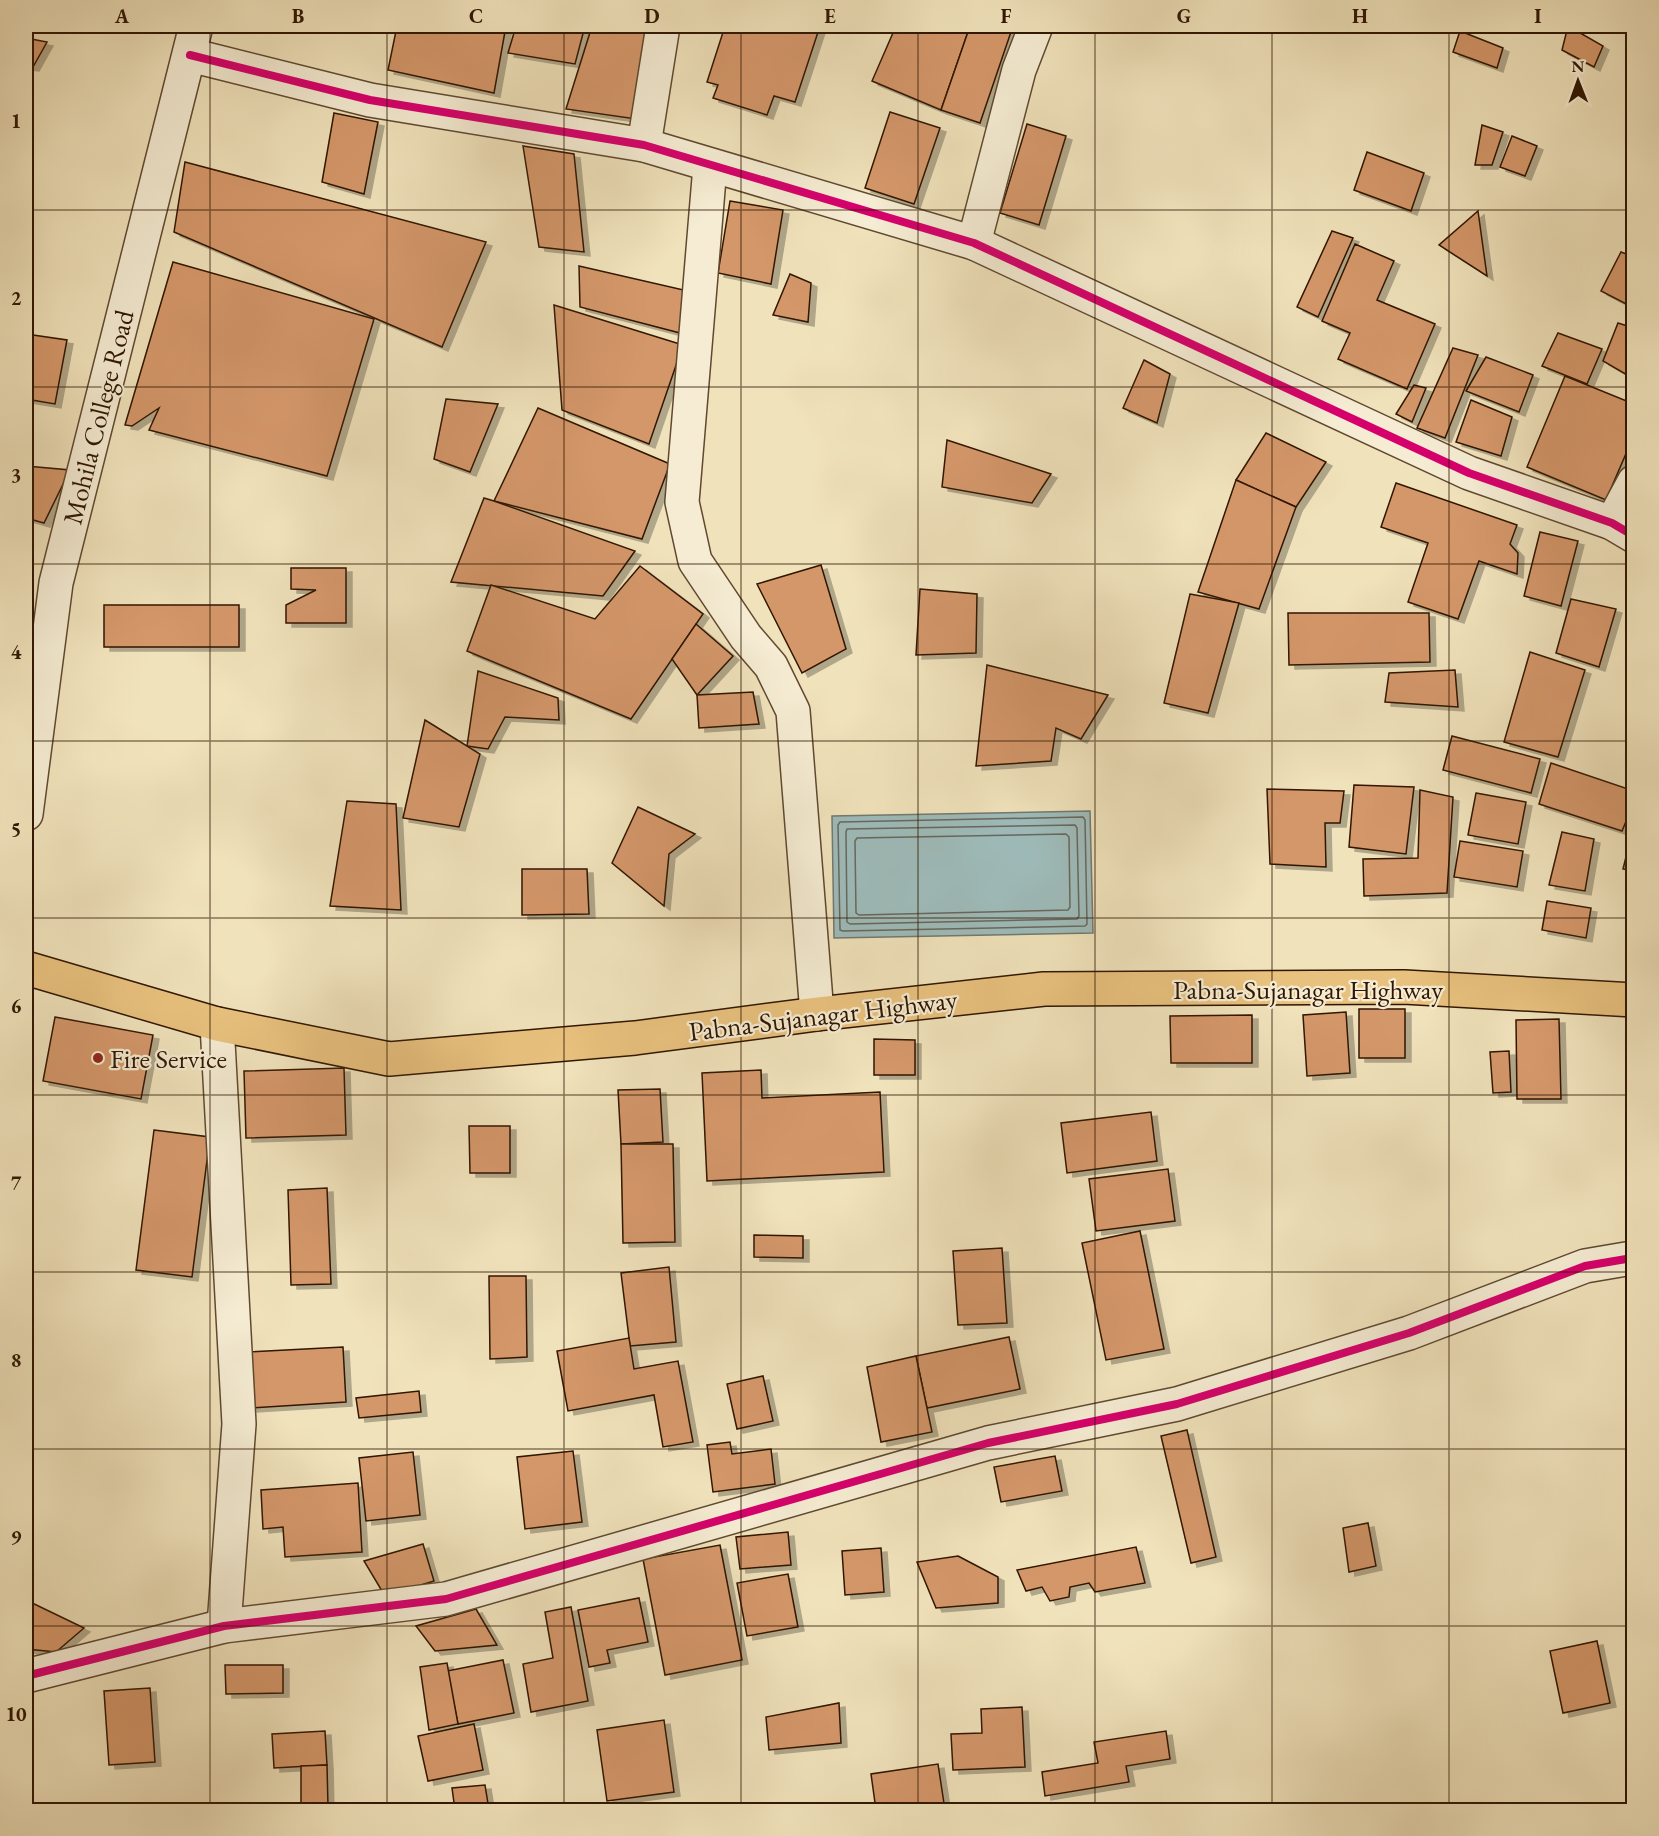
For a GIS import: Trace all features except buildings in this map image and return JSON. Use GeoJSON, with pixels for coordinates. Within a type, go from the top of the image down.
{"type":"FeatureCollection","features":[{"type":"Feature","properties":{"kind":"highway","name":"Pabna-Sujanagar Highway"},"geometry":{"type":"LineString","coordinates":[[26,968],[217,1024],[388,1059],[635,1038],[1044,988],[1404,987],[1634,1000]]}},
{"type":"Feature","properties":{"kind":"street"},"geometry":{"type":"LineString","coordinates":[[644,145],[663,26]]}},
{"type":"Feature","properties":{"kind":"street"},"geometry":{"type":"LineString","coordinates":[[974,243],[1019,70],[1036,26]]}},
{"type":"Feature","properties":{"kind":"street"},"geometry":{"type":"LineString","coordinates":[[193,40],[370,100],[644,145],[974,243],[1469,473],[1623,530],[1634,482]]}},
{"type":"Feature","properties":{"kind":"street","name":"Mohila College Road"},"geometry":{"type":"LineString","coordinates":[[26,814],[56,583],[193,40]]}},
{"type":"Feature","properties":{"kind":"street"},"geometry":{"type":"LineString","coordinates":[[710,166],[682,502],[695,561],[746,637],[771,666],[793,711],[817,1014]]}},
{"type":"Feature","properties":{"kind":"street"},"geometry":{"type":"LineString","coordinates":[[217,1024],[239,1424],[224,1626]]}},
{"type":"Feature","properties":{"kind":"street"},"geometry":{"type":"LineString","coordinates":[[26,1676],[224,1626],[446,1599],[988,1443],[1177,1404],[1409,1333],[1584,1266],[1633,1259]]}},
{"type":"Feature","properties":{"kind":"water"},"geometry":{"type":"Polygon","coordinates":[[[1090,811],[1093,933],[834,938],[832,816],[1090,811]]]}},
{"type":"Feature","properties":{"kind":"cycle path"},"geometry":{"type":"LineString","coordinates":[[190,55],[370,100],[644,145],[974,243],[1469,473],[1612,523],[1634,536]]}},
{"type":"Feature","properties":{"kind":"cycle path"},"geometry":{"type":"LineString","coordinates":[[26,1676],[224,1626],[446,1599],[988,1443],[1177,1404],[1409,1333],[1585,1266],[1632,1258],[1634,1262]]}},
{"type":"Feature","properties":{"kind":"place","name":"Fire Service"},"geometry":{"type":"Point","coordinates":[98,1058]}}]}
